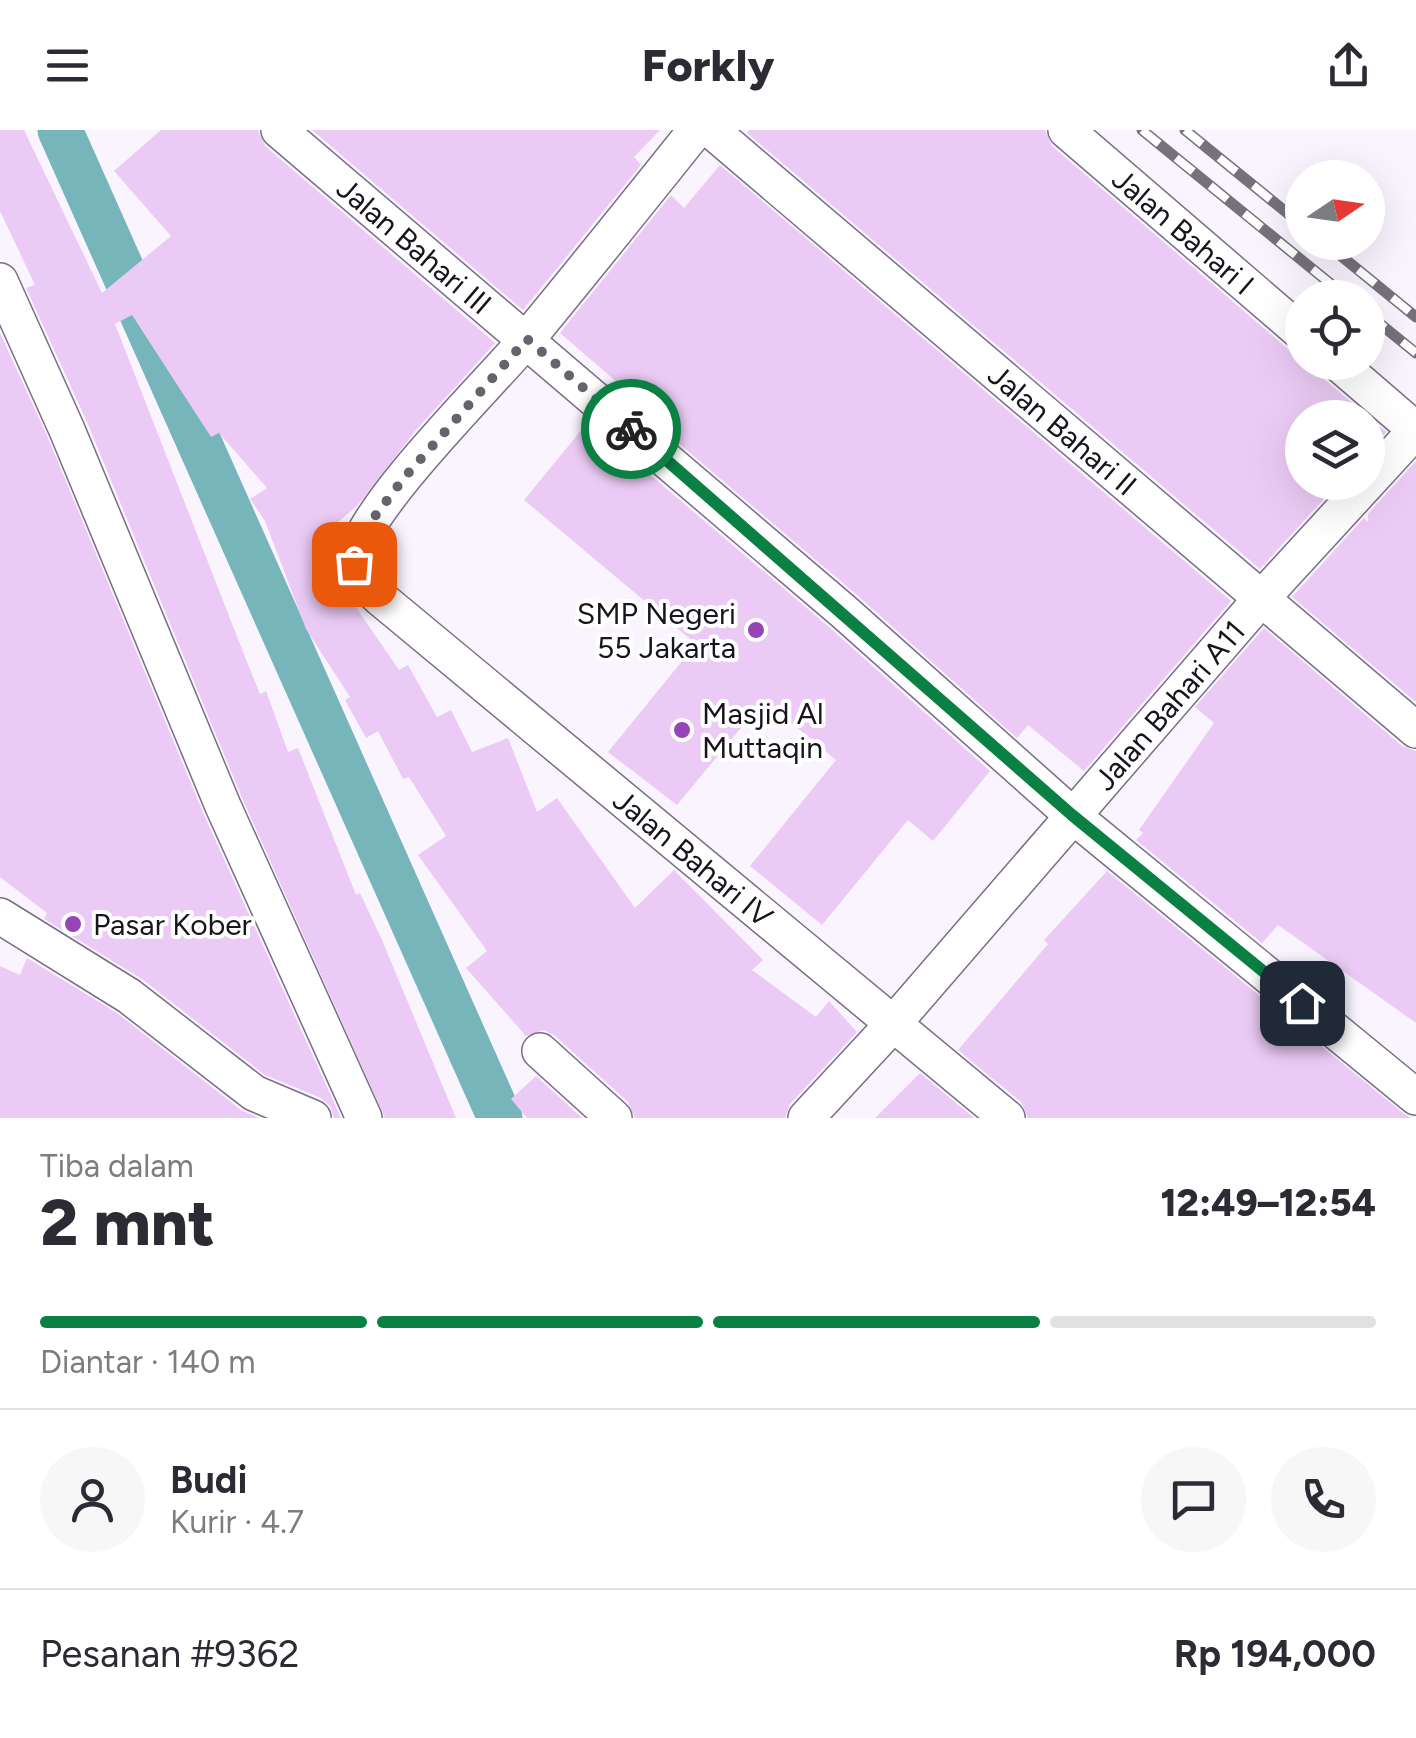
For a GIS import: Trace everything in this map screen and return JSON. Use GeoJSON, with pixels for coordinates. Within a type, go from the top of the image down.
{"type":"FeatureCollection","features":[{"type":"Feature","properties":{"kind":"street","name":"Jalan Bahari III"},"geometry":{"type":"LineString","coordinates":[[280,130],[466,292],[527,339],[1072,815],[1416,1097]]}},
{"type":"Feature","properties":{"kind":"street"},"geometry":{"type":"LineString","coordinates":[[527,339],[696,130]]}},
{"type":"Feature","properties":{"kind":"street","name":"Jalan Bahari II"},"geometry":{"type":"LineString","coordinates":[[711,130],[1416,730]]}},
{"type":"Feature","properties":{"kind":"street","name":"Jalan Bahari I"},"geometry":{"type":"LineString","coordinates":[[1066,130],[1285,318]]}},
{"type":"Feature","properties":{"kind":"street"},"geometry":{"type":"LineString","coordinates":[[0,281],[67,430],[223,806],[360,1109],[323,1118]]}},
{"type":"Feature","properties":{"kind":"street","name":"Jalan Bahari IV"},"geometry":{"type":"LineString","coordinates":[[527,339],[404,478],[366,528],[354,564],[359,577],[1007,1118]]}},
{"type":"Feature","properties":{"kind":"street"},"geometry":{"type":"LineString","coordinates":[[1358,380],[1416,430]]}},
{"type":"Feature","properties":{"kind":"street","name":"Jalan Bahari A11"},"geometry":{"type":"LineString","coordinates":[[806,1118],[894,1024],[1260,600],[1416,430]]}},
{"type":"Feature","properties":{"kind":"street"},"geometry":{"type":"LineString","coordinates":[[0,916],[129,996],[254,1093],[314,1118]]}},
{"type":"Feature","properties":{"kind":"street"},"geometry":{"type":"LineString","coordinates":[[540,1051],[614,1118]]}},
{"type":"Feature","properties":{"kind":"building"},"geometry":{"type":"Polygon","coordinates":[[[0,130],[24,130],[102,293],[171,236],[114,171],[161,130],[258,130],[265,146],[495,343],[416,430],[357,506],[331,528],[337,544],[334,563],[338,581],[399,670],[408,665],[437,717],[451,710],[472,752],[508,738],[537,812],[557,798],[635,908],[674,870],[763,960],[752,970],[816,1017],[829,1001],[857,1032],[790,1104],[785,1118],[635,1118],[628,1102],[554,1035],[544,1030],[526,1036],[466,968],[487,951],[418,855],[446,836],[409,777],[403,779],[378,731],[366,738],[345,700],[350,697],[306,629],[265,521],[250,499],[267,488],[219,433],[211,437],[132,315],[115,324],[245,657],[260,694],[266,691],[288,752],[298,748],[356,895],[360,893],[382,940],[456,1118],[385,1118],[242,798],[87,422],[26,288],[35,285],[0,211],[0,130]]]}},
{"type":"Feature","properties":{"kind":"building"},"geometry":{"type":"Polygon","coordinates":[[[312,130],[660,130],[634,157],[641,165],[523,310],[312,130]]]}},
{"type":"Feature","properties":{"kind":"building"},"geometry":{"type":"Polygon","coordinates":[[[1045,130],[1052,146],[1285,346],[1285,380],[1325,380],[1349,400],[1285,400],[1285,500],[1323,500],[1260,569],[747,133],[1045,130]]]}},
{"type":"Feature","properties":{"kind":"building"},"geometry":{"type":"Polygon","coordinates":[[[720,165],[1231,601],[1084,771],[1028,725],[1017,738],[857,595],[615,389],[619,384],[560,333],[671,195],[684,208],[720,165]]]}},
{"type":"Feature","properties":{"kind":"building"},"geometry":{"type":"Polygon","coordinates":[[[0,333],[48,438],[204,815],[341,1118],[334,1118],[330,1106],[321,1098],[265,1075],[142,979],[44,919],[47,913],[0,877],[0,333]]]}},
{"type":"Feature","properties":{"kind":"building","name":"SMP Negeri 55 Jakarta"},"geometry":{"type":"Polygon","coordinates":[[[588,422],[829,627],[990,771],[933,841],[908,820],[822,925],[750,866],[836,760],[764,700],[677,805],[608,752],[696,644],[524,500],[588,422]]]}},
{"type":"Feature","properties":{"kind":"building"},"geometry":{"type":"Polygon","coordinates":[[[1416,461],[1416,702],[1292,597],[1364,518],[1368,522],[1368,514],[1385,500],[1416,461]]]}},
{"type":"Feature","properties":{"kind":"building"},"geometry":{"type":"Polygon","coordinates":[[[1264,628],[1402,746],[1416,751],[1416,1023],[1278,925],[1262,943],[1136,840],[1143,833],[1139,830],[1214,723],[1195,707],[1264,628]]]}},
{"type":"Feature","properties":{"kind":"building"},"geometry":{"type":"Polygon","coordinates":[[[1107,871],[1411,1118],[1028,1118],[1021,1102],[958,1050],[1048,944],[1044,940],[1107,871]]]}},
{"type":"Feature","properties":{"kind":"building"},"geometry":{"type":"Polygon","coordinates":[[[27,958],[117,1013],[241,1110],[259,1118],[0,1118],[0,966],[20,975],[27,958]]]}},
{"type":"Feature","properties":{"kind":"building"},"geometry":{"type":"Polygon","coordinates":[[[920,1073],[974,1118],[875,1118],[920,1073]]]}},
{"type":"Feature","properties":{"kind":"building"},"geometry":{"type":"Polygon","coordinates":[[[536,1076],[582,1118],[527,1118],[511,1099],[536,1076]]]}},
{"type":"Feature","properties":{"kind":"waterway"},"geometry":{"type":"LineString","coordinates":[[60,130],[500,1118]]}},
{"type":"Feature","properties":{"kind":"railway"},"geometry":{"type":"LineString","coordinates":[[1142,130],[1326,280]]}},
{"type":"Feature","properties":{"kind":"railway"},"geometry":{"type":"LineString","coordinates":[[1185,130],[1285,211]]}},
{"type":"Feature","properties":{"kind":"railway"},"geometry":{"type":"LineString","coordinates":[[1346,260],[1416,317]]}},
{"type":"Feature","properties":{"kind":"railway"},"geometry":{"type":"LineString","coordinates":[[1385,328],[1416,353]]}},
{"type":"Feature","properties":{"kind":"way so far"},"geometry":{"type":"LineString","coordinates":[[354,564],[366,528],[404,478],[527,339],[631,429]]}},
{"type":"Feature","properties":{"kind":"place","name":"SMP Negeri 55 Jakarta"},"geometry":{"type":"Point","coordinates":[756,630]}},
{"type":"Feature","properties":{"kind":"place","name":"Masjid Al Muttaqin"},"geometry":{"type":"Point","coordinates":[682,730]}},
{"type":"Feature","properties":{"kind":"place","name":"Pasar Kober"},"geometry":{"type":"Point","coordinates":[73,924]}},
{"type":"Feature","properties":{"kind":"route"},"geometry":{"type":"LineString","coordinates":[[631,429],[1072,815],[1302,1003]]}}]}
